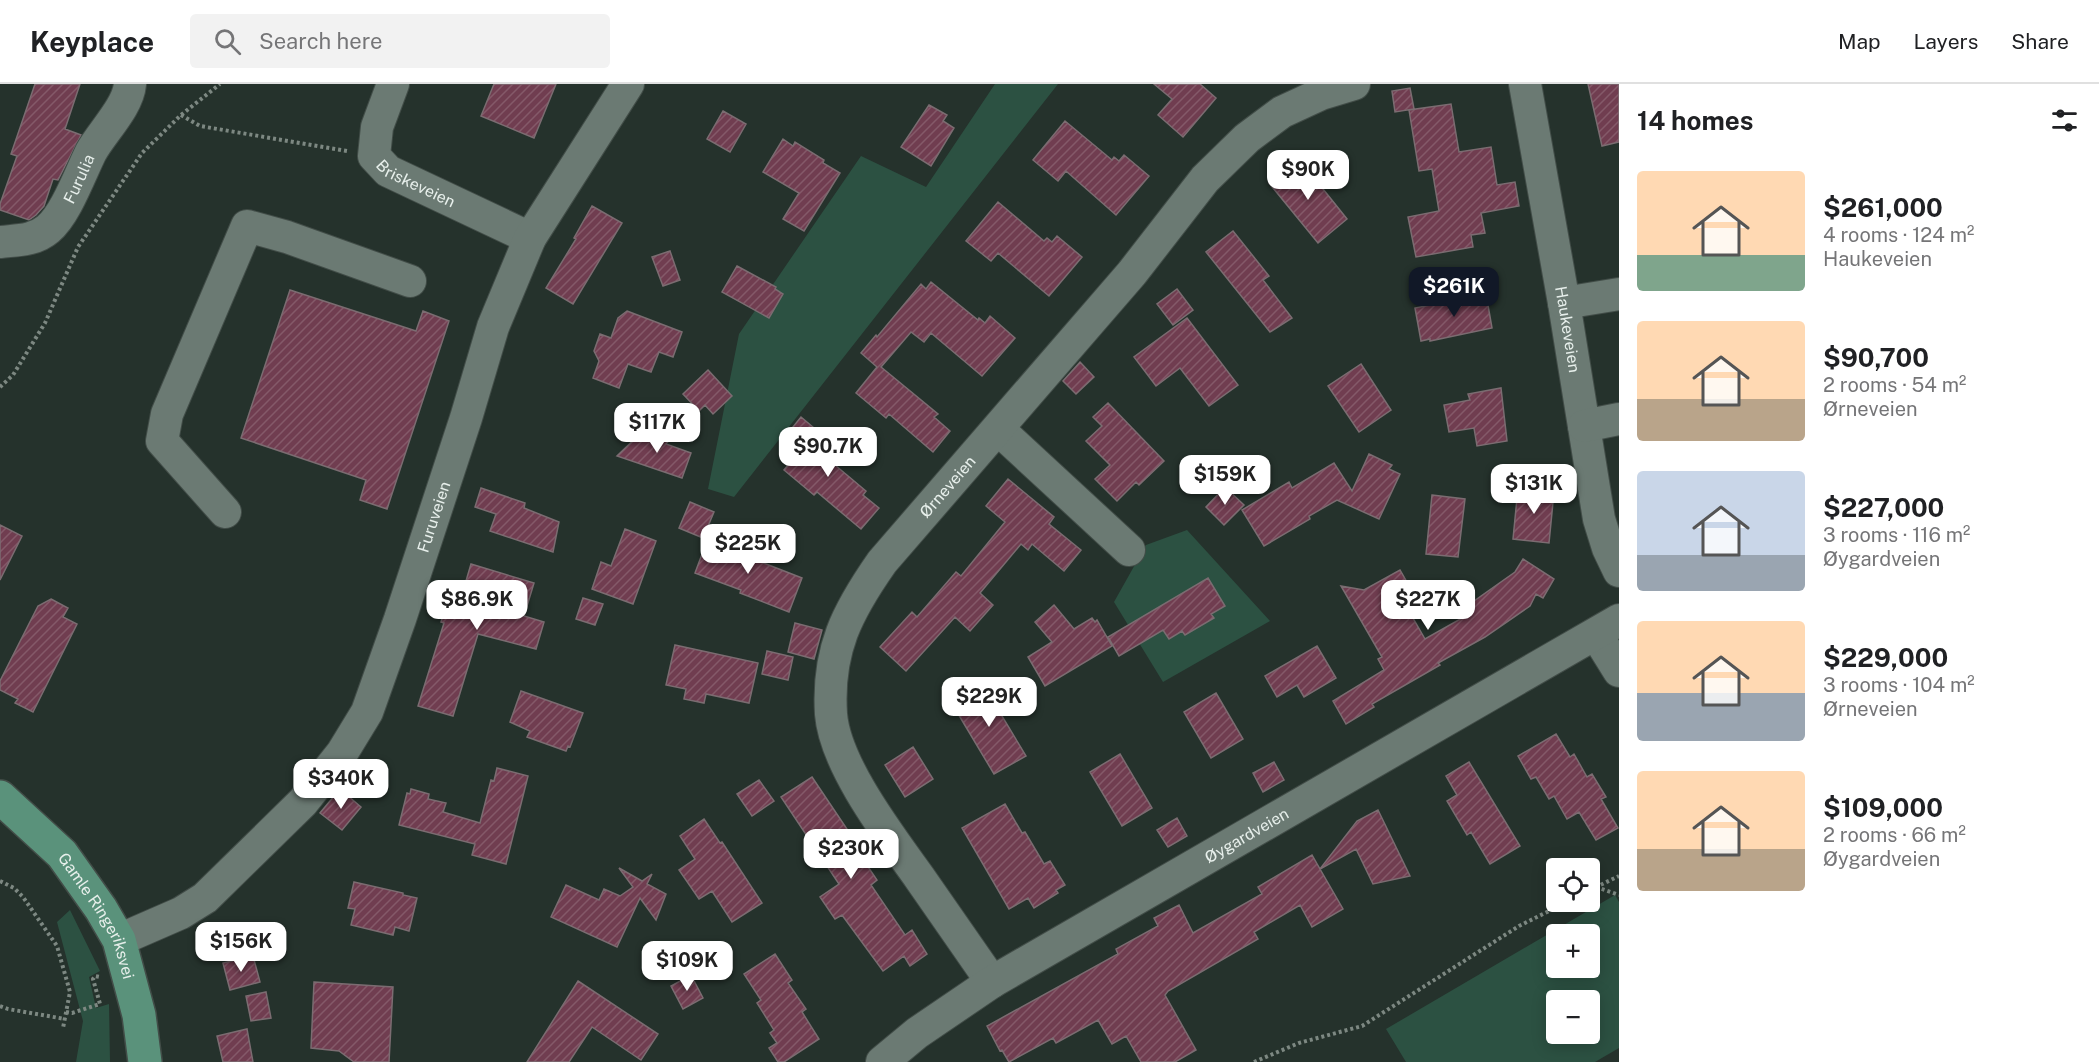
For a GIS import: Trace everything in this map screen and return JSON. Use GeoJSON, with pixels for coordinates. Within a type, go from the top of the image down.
{"type":"FeatureCollection","features":[{"type":"Feature","properties":{"kind":"main road","name":"Gamle Ringeriksvei"},"geometry":{"type":"LineString","coordinates":[[0,798],[62,854],[101,909],[119,940],[139,1015],[145,1062]]}},
{"type":"Feature","properties":{"kind":"street","name":"Furulia"},"geometry":{"type":"LineString","coordinates":[[0,242],[39,236],[51,227],[67,203],[92,151],[125,101],[130,84]]}},
{"type":"Feature","properties":{"kind":"street","name":"Briskeveien"},"geometry":{"type":"LineString","coordinates":[[393,84],[378,127],[374,156],[388,171],[530,238]]}},
{"type":"Feature","properties":{"kind":"street","name":"Furuveien"},"geometry":{"type":"LineString","coordinates":[[119,940],[181,913],[205,898],[303,802],[342,753],[367,712],[466,418],[493,327],[530,238],[628,84]]}},
{"type":"Feature","properties":{"kind":"street","name":"Ørneveien"},"geometry":{"type":"LineString","coordinates":[[992,982],[893,841],[860,789],[838,746],[831,714],[833,663],[842,631],[857,597],[882,562],[1132,273],[1205,179],[1247,138],[1282,112],[1322,94],[1354,84]]}},
{"type":"Feature","properties":{"kind":"street","name":"Haukeveien"},"geometry":{"type":"LineString","coordinates":[[1525,84],[1599,519],[1608,548],[1619,571]]}},
{"type":"Feature","properties":{"kind":"street"},"geometry":{"type":"LineString","coordinates":[[225,512],[162,441],[167,414],[247,226],[287,237],[410,281]]}},
{"type":"Feature","properties":{"kind":"street"},"geometry":{"type":"LineString","coordinates":[[1564,303],[1619,294]]}},
{"type":"Feature","properties":{"kind":"street"},"geometry":{"type":"LineString","coordinates":[[1584,426],[1619,419]]}},
{"type":"Feature","properties":{"kind":"street"},"geometry":{"type":"LineString","coordinates":[[998,429],[1129,550]]}},
{"type":"Feature","properties":{"kind":"street"},"geometry":{"type":"LineString","coordinates":[[1607,627],[1619,671]]}},
{"type":"Feature","properties":{"kind":"street","name":"Øygardveien"},"geometry":{"type":"LineString","coordinates":[[882,1062],[917,1033],[992,982],[1607,627]]}},
{"type":"Feature","properties":{"kind":"path"},"geometry":{"type":"LineString","coordinates":[[0,387],[13,375],[45,323],[78,247],[142,153],[181,115],[220,84]]}},
{"type":"Feature","properties":{"kind":"path"},"geometry":{"type":"LineString","coordinates":[[181,115],[200,126],[374,156]]}},
{"type":"Feature","properties":{"kind":"path"},"geometry":{"type":"LineString","coordinates":[[1600,885],[1619,876]]}},
{"type":"Feature","properties":{"kind":"path"},"geometry":{"type":"LineString","coordinates":[[0,881],[14,888],[23,897],[57,946],[70,992],[63,1028]]}},
{"type":"Feature","properties":{"kind":"path"},"geometry":{"type":"LineString","coordinates":[[1600,888],[1619,895]]}},
{"type":"Feature","properties":{"kind":"path"},"geometry":{"type":"LineString","coordinates":[[1254,1062],[1299,1043],[1362,1026],[1519,926],[1547,912]]}},
{"type":"Feature","properties":{"kind":"path"},"geometry":{"type":"LineString","coordinates":[[66,1012],[72,1013],[100,1004],[93,979],[95,976]]}},
{"type":"Feature","properties":{"kind":"path"},"geometry":{"type":"LineString","coordinates":[[0,1006],[8,1010],[65,1019]]}},
{"type":"Feature","properties":{"kind":"green space"},"geometry":{"type":"Polygon","coordinates":[[[995,84],[1058,84],[734,497],[708,489],[739,334],[861,156],[926,187],[995,84]]]}},
{"type":"Feature","properties":{"kind":"green space"},"geometry":{"type":"Polygon","coordinates":[[[1187,530],[1270,621],[1163,682],[1114,602],[1146,545],[1187,530]]]}},
{"type":"Feature","properties":{"kind":"green space"},"geometry":{"type":"Polygon","coordinates":[[[1615,895],[1619,902],[1619,1048],[1595,1062],[1406,1062],[1386,1029],[1546,935],[1546,978],[1600,978],[1600,924],[1565,924],[1586,912],[1600,912],[1600,904],[1615,895]]]}},
{"type":"Feature","properties":{"kind":"green space"},"geometry":{"type":"Polygon","coordinates":[[[70,910],[100,971],[89,977],[96,1008],[109,1004],[110,1062],[76,1062],[83,1021],[57,922],[70,910]]]}},
{"type":"Feature","properties":{"kind":"building"},"geometry":{"type":"Polygon","coordinates":[[[35,84],[80,84],[65,129],[81,135],[58,180],[53,179],[44,206],[29,220],[0,210],[0,204],[17,156],[11,154],[35,84]]]}},
{"type":"Feature","properties":{"kind":"building"},"geometry":{"type":"Polygon","coordinates":[[[494,84],[556,84],[534,138],[481,116],[494,84]]]}},
{"type":"Feature","properties":{"kind":"building"},"geometry":{"type":"Polygon","coordinates":[[[1154,84],[1200,84],[1216,98],[1183,137],[1158,115],[1172,99],[1154,84]]]}},
{"type":"Feature","properties":{"kind":"building"},"geometry":{"type":"Polygon","coordinates":[[[1588,84],[1619,84],[1619,142],[1602,146],[1588,84]]]}},
{"type":"Feature","properties":{"kind":"building"},"geometry":{"type":"Polygon","coordinates":[[[1410,88],[1414,109],[1395,112],[1392,91],[1410,88]]]}},
{"type":"Feature","properties":{"kind":"building"},"geometry":{"type":"Polygon","coordinates":[[[1451,104],[1459,152],[1491,147],[1497,185],[1515,182],[1519,206],[1481,213],[1485,233],[1471,235],[1473,247],[1416,257],[1408,217],[1439,211],[1432,169],[1419,171],[1409,110],[1451,104]]]}},
{"type":"Feature","properties":{"kind":"building"},"geometry":{"type":"Polygon","coordinates":[[[929,105],[947,115],[943,121],[954,128],[931,166],[901,147],[929,105]]]}},
{"type":"Feature","properties":{"kind":"building"},"geometry":{"type":"Polygon","coordinates":[[[723,111],[746,124],[730,152],[707,139],[723,111]]]}},
{"type":"Feature","properties":{"kind":"building"},"geometry":{"type":"Polygon","coordinates":[[[1065,121],[1112,160],[1114,157],[1119,161],[1124,155],[1149,176],[1116,215],[1066,171],[1058,181],[1033,160],[1065,121]]]}},
{"type":"Feature","properties":{"kind":"building"},"geometry":{"type":"Polygon","coordinates":[[[783,139],[793,146],[795,142],[840,173],[804,231],[783,219],[799,193],[763,172],[783,139]]]}},
{"type":"Feature","properties":{"kind":"building"},"geometry":{"type":"Polygon","coordinates":[[[1299,159],[1347,219],[1318,243],[1269,183],[1299,159]]]}},
{"type":"Feature","properties":{"kind":"building"},"geometry":{"type":"Polygon","coordinates":[[[998,202],[1044,241],[1047,238],[1052,242],[1057,236],[1082,257],[1049,296],[998,253],[991,261],[966,241],[998,202]]]}},
{"type":"Feature","properties":{"kind":"building"},"geometry":{"type":"Polygon","coordinates":[[[592,206],[622,223],[573,304],[546,288],[576,239],[574,238],[592,206]]]}},
{"type":"Feature","properties":{"kind":"building"},"geometry":{"type":"Polygon","coordinates":[[[1233,231],[1269,276],[1263,280],[1292,318],[1270,332],[1206,252],[1233,231]]]}},
{"type":"Feature","properties":{"kind":"building"},"geometry":{"type":"Polygon","coordinates":[[[670,251],[680,280],[663,286],[652,257],[670,251]]]}},
{"type":"Feature","properties":{"kind":"building"},"geometry":{"type":"Polygon","coordinates":[[[737,266],[776,287],[775,289],[783,294],[769,318],[722,292],[737,266]]]}},
{"type":"Feature","properties":{"kind":"building"},"geometry":{"type":"Polygon","coordinates":[[[931,282],[978,320],[979,318],[985,323],[990,316],[1015,338],[982,376],[931,333],[924,342],[911,332],[881,367],[938,414],[934,417],[950,431],[933,452],[889,414],[886,418],[856,393],[877,367],[861,353],[921,284],[926,289],[931,282]]]}},
{"type":"Feature","properties":{"kind":"building"},"geometry":{"type":"Polygon","coordinates":[[[1177,289],[1193,310],[1173,325],[1157,304],[1177,289]]]}},
{"type":"Feature","properties":{"kind":"building"},"geometry":{"type":"Polygon","coordinates":[[[290,290],[416,331],[423,311],[449,321],[387,509],[360,500],[366,480],[241,438],[290,290]]]}},
{"type":"Feature","properties":{"kind":"building"},"geometry":{"type":"Polygon","coordinates":[[[1486,294],[1492,328],[1421,341],[1415,308],[1486,294]]]}},
{"type":"Feature","properties":{"kind":"building"},"geometry":{"type":"Polygon","coordinates":[[[627,311],[682,332],[673,357],[659,352],[651,372],[628,364],[619,388],[593,378],[599,361],[594,351],[600,334],[611,338],[618,318],[627,311]]]}},
{"type":"Feature","properties":{"kind":"building"},"geometry":{"type":"Polygon","coordinates":[[[1187,318],[1238,385],[1209,406],[1180,368],[1156,386],[1134,357],[1187,318]]]}},
{"type":"Feature","properties":{"kind":"building"},"geometry":{"type":"Polygon","coordinates":[[[1080,362],[1094,377],[1076,394],[1063,381],[1080,362]]]}},
{"type":"Feature","properties":{"kind":"building"},"geometry":{"type":"Polygon","coordinates":[[[1361,364],[1391,410],[1359,432],[1328,386],[1361,364]]]}},
{"type":"Feature","properties":{"kind":"building"},"geometry":{"type":"Polygon","coordinates":[[[708,370],[732,396],[713,414],[705,405],[699,411],[683,394],[708,370]]]}},
{"type":"Feature","properties":{"kind":"building"},"geometry":{"type":"Polygon","coordinates":[[[1501,388],[1507,441],[1477,446],[1474,428],[1449,432],[1444,405],[1470,400],[1468,394],[1501,388]]]}},
{"type":"Feature","properties":{"kind":"building"},"geometry":{"type":"Polygon","coordinates":[[[1108,403],[1164,461],[1139,485],[1136,482],[1117,501],[1095,479],[1110,465],[1086,441],[1102,426],[1093,417],[1108,403]]]}},
{"type":"Feature","properties":{"kind":"building"},"geometry":{"type":"Polygon","coordinates":[[[801,417],[820,433],[810,444],[866,491],[863,495],[879,508],[861,529],[817,492],[814,495],[784,470],[805,445],[789,432],[801,417]]]}},
{"type":"Feature","properties":{"kind":"building"},"geometry":{"type":"Polygon","coordinates":[[[645,429],[671,438],[666,444],[691,453],[682,478],[617,456],[640,434],[642,435],[645,429]]]}},
{"type":"Feature","properties":{"kind":"building"},"geometry":{"type":"Polygon","coordinates":[[[1369,454],[1392,465],[1389,469],[1400,474],[1379,519],[1337,500],[1264,546],[1242,510],[1289,482],[1292,488],[1334,463],[1352,491],[1369,454]]]}},
{"type":"Feature","properties":{"kind":"building"},"geometry":{"type":"Polygon","coordinates":[[[1008,479],[1054,517],[1049,524],[1081,550],[1064,571],[1032,544],[1028,550],[1021,544],[980,593],[993,605],[970,631],[955,617],[906,671],[880,647],[912,612],[917,617],[956,572],[961,576],[1005,522],[986,506],[1008,479]]]}},
{"type":"Feature","properties":{"kind":"building"},"geometry":{"type":"Polygon","coordinates":[[[1225,487],[1244,505],[1224,525],[1206,507],[1225,487]]]}},
{"type":"Feature","properties":{"kind":"building"},"geometry":{"type":"Polygon","coordinates":[[[481,488],[525,503],[524,508],[559,522],[553,552],[490,531],[496,514],[475,507],[481,488]]]}},
{"type":"Feature","properties":{"kind":"building"},"geometry":{"type":"Polygon","coordinates":[[[1518,488],[1554,492],[1549,543],[1513,539],[1518,488]]]}},
{"type":"Feature","properties":{"kind":"building"},"geometry":{"type":"Polygon","coordinates":[[[1432,495],[1465,499],[1458,557],[1426,554],[1432,495]]]}},
{"type":"Feature","properties":{"kind":"building"},"geometry":{"type":"Polygon","coordinates":[[[690,502],[714,512],[703,538],[679,528],[690,502]]]}},
{"type":"Feature","properties":{"kind":"building"},"geometry":{"type":"Polygon","coordinates":[[[0,525],[22,536],[0,580],[0,525]]]}},
{"type":"Feature","properties":{"kind":"building"},"geometry":{"type":"Polygon","coordinates":[[[625,529],[656,541],[633,604],[592,589],[601,562],[611,566],[625,529]]]}},
{"type":"Feature","properties":{"kind":"building"},"geometry":{"type":"Polygon","coordinates":[[[708,538],[802,578],[789,612],[740,593],[741,590],[695,573],[708,538]]]}},
{"type":"Feature","properties":{"kind":"building"},"geometry":{"type":"Polygon","coordinates":[[[1523,559],[1554,579],[1543,598],[1536,594],[1530,606],[1485,637],[1372,704],[1374,707],[1346,724],[1333,701],[1384,670],[1378,659],[1382,657],[1341,586],[1364,590],[1400,570],[1416,598],[1405,604],[1425,639],[1464,617],[1460,611],[1515,572],[1523,559]]]}},
{"type":"Feature","properties":{"kind":"building"},"geometry":{"type":"Polygon","coordinates":[[[471,564],[534,583],[524,616],[544,622],[536,649],[478,634],[453,716],[418,706],[444,623],[441,622],[450,595],[461,598],[471,564]]]}},
{"type":"Feature","properties":{"kind":"building"},"geometry":{"type":"Polygon","coordinates":[[[1208,578],[1225,606],[1211,614],[1214,618],[1185,635],[1182,631],[1169,639],[1163,630],[1119,656],[1108,637],[1208,578]]]}},
{"type":"Feature","properties":{"kind":"building"},"geometry":{"type":"Polygon","coordinates":[[[583,598],[603,604],[595,625],[576,619],[583,598]]]}},
{"type":"Feature","properties":{"kind":"building"},"geometry":{"type":"Polygon","coordinates":[[[51,599],[68,608],[63,617],[77,624],[33,712],[15,703],[18,699],[0,690],[0,681],[38,606],[51,599]]]}},
{"type":"Feature","properties":{"kind":"building"},"geometry":{"type":"Polygon","coordinates":[[[1054,605],[1074,629],[1092,618],[1095,622],[1097,620],[1112,646],[1045,686],[1028,657],[1052,642],[1035,622],[1054,605]]]}},
{"type":"Feature","properties":{"kind":"building"},"geometry":{"type":"Polygon","coordinates":[[[795,623],[822,630],[814,659],[788,652],[795,623]]]}},
{"type":"Feature","properties":{"kind":"building"},"geometry":{"type":"Polygon","coordinates":[[[675,645],[758,663],[749,703],[706,694],[704,703],[684,699],[686,689],[666,685],[675,645]]]}},
{"type":"Feature","properties":{"kind":"building"},"geometry":{"type":"Polygon","coordinates":[[[1317,646],[1336,678],[1304,697],[1297,685],[1277,697],[1265,676],[1317,646]]]}},
{"type":"Feature","properties":{"kind":"building"},"geometry":{"type":"Polygon","coordinates":[[[767,651],[793,657],[788,680],[762,674],[767,651]]]}},
{"type":"Feature","properties":{"kind":"building"},"geometry":{"type":"Polygon","coordinates":[[[981,681],[1026,756],[994,774],[957,712],[962,710],[955,697],[981,681]]]}},
{"type":"Feature","properties":{"kind":"building"},"geometry":{"type":"Polygon","coordinates":[[[521,691],[583,713],[570,747],[568,746],[566,751],[527,737],[530,731],[510,722],[521,691]]]}},
{"type":"Feature","properties":{"kind":"building"},"geometry":{"type":"Polygon","coordinates":[[[1216,693],[1243,739],[1211,758],[1184,712],[1216,693]]]}},
{"type":"Feature","properties":{"kind":"building"},"geometry":{"type":"Polygon","coordinates":[[[1556,734],[1570,757],[1574,754],[1587,777],[1592,774],[1606,797],[1601,799],[1618,828],[1596,840],[1579,812],[1567,819],[1554,796],[1549,799],[1536,777],[1531,779],[1518,756],[1556,734]]]}},
{"type":"Feature","properties":{"kind":"building"},"geometry":{"type":"Polygon","coordinates":[[[913,747],[933,779],[905,797],[885,765],[913,747]]]}},
{"type":"Feature","properties":{"kind":"building"},"geometry":{"type":"Polygon","coordinates":[[[1120,754],[1152,808],[1122,826],[1090,772],[1120,754]]]}},
{"type":"Feature","properties":{"kind":"building"},"geometry":{"type":"Polygon","coordinates":[[[1274,762],[1284,780],[1263,792],[1253,773],[1274,762]]]}},
{"type":"Feature","properties":{"kind":"building"},"geometry":{"type":"Polygon","coordinates":[[[1469,762],[1520,846],[1490,864],[1471,832],[1467,835],[1447,801],[1457,795],[1446,776],[1469,762]]]}},
{"type":"Feature","properties":{"kind":"building"},"geometry":{"type":"Polygon","coordinates":[[[497,768],[528,776],[506,864],[472,855],[475,844],[399,825],[407,793],[410,794],[411,789],[429,794],[428,799],[446,803],[443,812],[480,823],[491,780],[494,781],[497,768]]]}},
{"type":"Feature","properties":{"kind":"building"},"geometry":{"type":"Polygon","coordinates":[[[812,777],[851,835],[848,837],[877,880],[871,885],[905,935],[912,930],[927,954],[910,966],[904,956],[883,971],[842,915],[835,919],[820,897],[839,884],[781,797],[812,777]]]}},
{"type":"Feature","properties":{"kind":"building"},"geometry":{"type":"Polygon","coordinates":[[[759,780],[774,801],[752,816],[737,794],[759,780]]]}},
{"type":"Feature","properties":{"kind":"building"},"geometry":{"type":"Polygon","coordinates":[[[340,789],[361,807],[342,830],[320,813],[340,789]]]}},
{"type":"Feature","properties":{"kind":"building"},"geometry":{"type":"Polygon","coordinates":[[[1005,804],[1044,864],[1050,861],[1065,885],[1056,890],[1058,893],[1034,908],[1028,898],[1009,909],[962,828],[1005,804]]]}},
{"type":"Feature","properties":{"kind":"building"},"geometry":{"type":"Polygon","coordinates":[[[1378,810],[1410,876],[1373,884],[1356,849],[1320,869],[1357,821],[1378,810]]]}},
{"type":"Feature","properties":{"kind":"building"},"geometry":{"type":"Polygon","coordinates":[[[1177,818],[1187,836],[1168,847],[1157,830],[1177,818]]]}},
{"type":"Feature","properties":{"kind":"building"},"geometry":{"type":"Polygon","coordinates":[[[704,819],[762,903],[732,922],[712,891],[699,899],[679,870],[695,859],[680,836],[704,819]]]}},
{"type":"Feature","properties":{"kind":"building"},"geometry":{"type":"Polygon","coordinates":[[[1312,855],[1343,909],[1312,927],[1300,905],[1254,932],[1258,939],[1168,991],[1165,995],[1196,1050],[1175,1062],[1141,1062],[1126,1036],[1112,1044],[1098,1020],[1056,1043],[1053,1038],[1009,1062],[1002,1050],[1000,1051],[987,1026],[1118,954],[1116,949],[1158,926],[1154,918],[1179,905],[1193,933],[1262,894],[1258,887],[1312,855]]]}},
{"type":"Feature","properties":{"kind":"building"},"geometry":{"type":"Polygon","coordinates":[[[619,868],[642,881],[652,874],[647,884],[666,894],[656,920],[640,898],[617,947],[551,917],[566,885],[599,900],[604,889],[620,896],[633,887],[619,868]]]}},
{"type":"Feature","properties":{"kind":"building"},"geometry":{"type":"Polygon","coordinates":[[[354,882],[417,898],[409,931],[395,927],[393,935],[351,925],[355,909],[348,908],[354,882]]]}},
{"type":"Feature","properties":{"kind":"building"},"geometry":{"type":"Polygon","coordinates":[[[775,954],[792,980],[788,983],[806,1009],[802,1012],[819,1039],[784,1062],[778,1062],[769,1048],[777,1043],[770,1033],[774,1030],[757,1003],[761,1000],[744,974],[775,954]]]}},
{"type":"Feature","properties":{"kind":"building"},"geometry":{"type":"Polygon","coordinates":[[[253,956],[260,982],[230,990],[223,963],[253,956]]]}},
{"type":"Feature","properties":{"kind":"building"},"geometry":{"type":"Polygon","coordinates":[[[691,975],[703,998],[683,1009],[671,986],[691,975]]]}},
{"type":"Feature","properties":{"kind":"building"},"geometry":{"type":"Polygon","coordinates":[[[578,981],[658,1034],[641,1060],[592,1027],[569,1062],[527,1062],[578,981]]]}},
{"type":"Feature","properties":{"kind":"building"},"geometry":{"type":"Polygon","coordinates":[[[314,982],[393,987],[389,1062],[354,1062],[339,1051],[311,1048],[314,982]]]}},
{"type":"Feature","properties":{"kind":"building"},"geometry":{"type":"Polygon","coordinates":[[[266,992],[271,1018],[251,1021],[246,996],[266,992]]]}},
{"type":"Feature","properties":{"kind":"building"},"geometry":{"type":"Polygon","coordinates":[[[247,1029],[253,1062],[223,1062],[217,1036],[247,1029]]]}}]}
